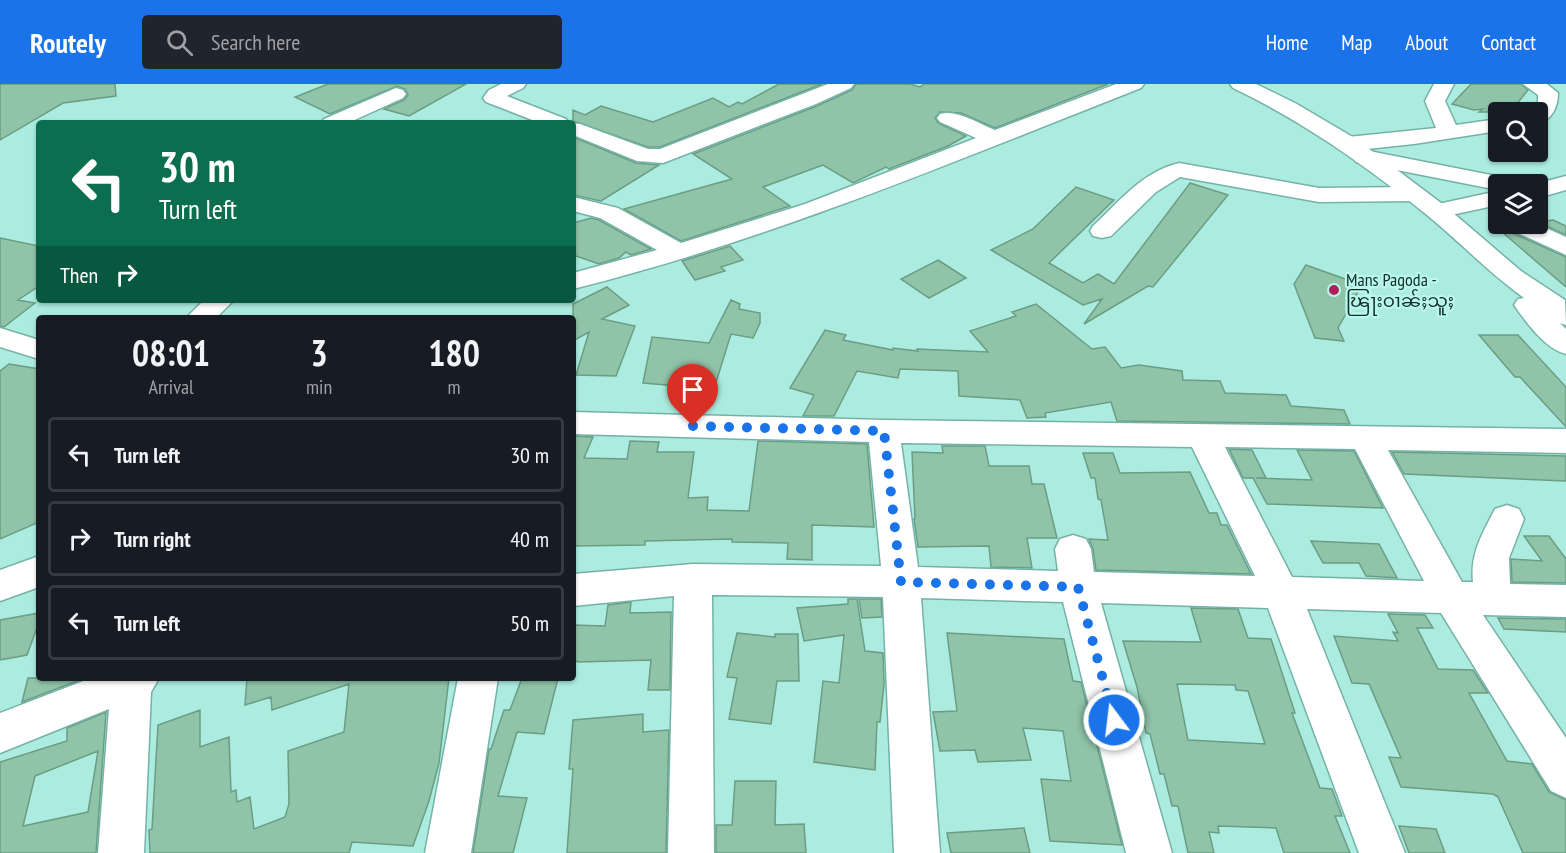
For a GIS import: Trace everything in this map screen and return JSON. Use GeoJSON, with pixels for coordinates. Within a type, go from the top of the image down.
{"type":"FeatureCollection","features":[{"type":"Feature","properties":{"kind":"street"},"geometry":{"type":"LineString","coordinates":[[516,84],[496,94],[493,98],[551,120]]}},
{"type":"Feature","properties":{"kind":"street"},"geometry":{"type":"LineString","coordinates":[[576,129],[645,156],[663,156],[809,100],[844,84]]}},
{"type":"Feature","properties":{"kind":"street"},"geometry":{"type":"LineString","coordinates":[[576,280],[679,252],[813,210],[1134,84]]}},
{"type":"Feature","properties":{"kind":"street"},"geometry":{"type":"LineString","coordinates":[[1240,84],[1288,106],[1356,151],[1437,211],[1512,277],[1556,306],[1566,316]]}},
{"type":"Feature","properties":{"kind":"street"},"geometry":{"type":"LineString","coordinates":[[1444,84],[1435,101],[1448,131]]}},
{"type":"Feature","properties":{"kind":"street"},"geometry":{"type":"LineString","coordinates":[[1533,84],[1548,93],[1548,102]]}},
{"type":"Feature","properties":{"kind":"street"},"geometry":{"type":"LineString","coordinates":[[338,120],[396,94]]}},
{"type":"Feature","properties":{"kind":"street"},"geometry":{"type":"LineString","coordinates":[[947,118],[995,138]]}},
{"type":"Feature","properties":{"kind":"street"},"geometry":{"type":"LineString","coordinates":[[1356,151],[1448,131],[1488,126]]}},
{"type":"Feature","properties":{"kind":"street"},"geometry":{"type":"LineString","coordinates":[[1356,151],[1488,181]]}},
{"type":"Feature","properties":{"kind":"street"},"geometry":{"type":"LineString","coordinates":[[1102,231],[1153,183],[1167,173],[1179,170],[1319,195],[1413,194]]}},
{"type":"Feature","properties":{"kind":"street"},"geometry":{"type":"LineString","coordinates":[[1548,188],[1566,183]]}},
{"type":"Feature","properties":{"kind":"street"},"geometry":{"type":"LineString","coordinates":[[1437,211],[1487,200]]}},
{"type":"Feature","properties":{"kind":"street"},"geometry":{"type":"LineString","coordinates":[[576,205],[609,213],[679,252]]}},
{"type":"Feature","properties":{"kind":"street"},"geometry":{"type":"LineString","coordinates":[[1539,234],[1566,247]]}},
{"type":"Feature","properties":{"kind":"street"},"geometry":{"type":"LineString","coordinates":[[1512,277],[1533,312],[1566,345]]}},
{"type":"Feature","properties":{"kind":"street"},"geometry":{"type":"LineString","coordinates":[[203,315],[217,303]]}},
{"type":"Feature","properties":{"kind":"street"},"geometry":{"type":"LineString","coordinates":[[0,337],[36,349]]}},
{"type":"Feature","properties":{"kind":"street"},"geometry":{"type":"LineString","coordinates":[[576,423],[884,431],[1566,441]]}},
{"type":"Feature","properties":{"kind":"street"},"geometry":{"type":"LineString","coordinates":[[884,431],[901,582],[917,853]]}},
{"type":"Feature","properties":{"kind":"street"},"geometry":{"type":"LineString","coordinates":[[1203,436],[1281,592],[1382,853]]}},
{"type":"Feature","properties":{"kind":"street"},"geometry":{"type":"LineString","coordinates":[[1365,438],[1452,599],[1566,776]]}},
{"type":"Feature","properties":{"kind":"street"},"geometry":{"type":"LineString","coordinates":[[1494,600],[1489,564],[1491,551],[1507,519]]}},
{"type":"Feature","properties":{"kind":"street"},"geometry":{"type":"LineString","coordinates":[[1075,568],[1149,853]]}},
{"type":"Feature","properties":{"kind":"street"},"geometry":{"type":"LineString","coordinates":[[576,590],[693,579],[901,582],[1075,568],[1281,592],[1566,601]]}},
{"type":"Feature","properties":{"kind":"street"},"geometry":{"type":"LineString","coordinates":[[0,586],[36,572]]}},
{"type":"Feature","properties":{"kind":"street"},"geometry":{"type":"LineString","coordinates":[[691,853],[693,579]]}},
{"type":"Feature","properties":{"kind":"street"},"geometry":{"type":"LineString","coordinates":[[0,734],[128,681]]}},
{"type":"Feature","properties":{"kind":"street"},"geometry":{"type":"LineString","coordinates":[[120,853],[133,681]]}},
{"type":"Feature","properties":{"kind":"street"},"geometry":{"type":"LineString","coordinates":[[447,853],[477,681]]}},
{"type":"Feature","properties":{"kind":"building"},"geometry":{"type":"Polygon","coordinates":[[[0,84],[115,84],[116,96],[63,103],[0,140],[0,84]]]}},
{"type":"Feature","properties":{"kind":"building"},"geometry":{"type":"Polygon","coordinates":[[[328,84],[466,84],[409,116],[384,109],[404,100],[408,95],[405,89],[397,86],[330,114],[295,97],[328,84]]]}},
{"type":"Feature","properties":{"kind":"building"},"geometry":{"type":"Polygon","coordinates":[[[779,84],[822,84],[660,147],[648,147],[573,120],[573,110],[585,115],[601,106],[653,122],[713,98],[729,107],[738,102],[742,104],[779,84]]]}},
{"type":"Feature","properties":{"kind":"building"},"geometry":{"type":"Polygon","coordinates":[[[856,84],[910,84],[920,87],[924,84],[1108,84],[995,128],[961,113],[940,112],[935,118],[938,123],[966,136],[948,146],[889,169],[886,167],[853,183],[823,165],[763,187],[790,206],[681,241],[624,209],[732,179],[693,154],[817,106],[852,90],[856,84]]]}},
{"type":"Feature","properties":{"kind":"building"},"geometry":{"type":"Polygon","coordinates":[[[1471,84],[1521,84],[1528,90],[1518,102],[1488,102],[1488,112],[1479,112],[1483,109],[1474,110],[1452,104],[1471,84]]]}},
{"type":"Feature","properties":{"kind":"building"},"geometry":{"type":"Polygon","coordinates":[[[576,138],[636,163],[659,165],[601,201],[576,196],[576,138]]]}},
{"type":"Feature","properties":{"kind":"building"},"geometry":{"type":"Polygon","coordinates":[[[1190,183],[1228,195],[1153,287],[1148,286],[1084,324],[1102,299],[1083,305],[991,250],[1033,229],[1076,187],[1114,200],[1049,263],[1083,283],[1098,274],[1114,284],[1190,183]]]}},
{"type":"Feature","properties":{"kind":"building"},"geometry":{"type":"Polygon","coordinates":[[[591,218],[599,220],[651,249],[631,255],[626,252],[619,258],[599,264],[576,256],[576,222],[591,218]]]}},
{"type":"Feature","properties":{"kind":"building"},"geometry":{"type":"Polygon","coordinates":[[[1553,220],[1566,226],[1566,235],[1548,227],[1548,221],[1553,220]]]}},
{"type":"Feature","properties":{"kind":"building"},"geometry":{"type":"Polygon","coordinates":[[[1504,234],[1515,234],[1566,257],[1566,287],[1504,234]]]}},
{"type":"Feature","properties":{"kind":"building"},"geometry":{"type":"Polygon","coordinates":[[[0,238],[36,245],[36,288],[18,300],[35,303],[4,327],[0,326],[0,238]]]}},
{"type":"Feature","properties":{"kind":"building"},"geometry":{"type":"Polygon","coordinates":[[[730,246],[743,260],[721,267],[725,271],[695,280],[682,261],[730,246]]]}},
{"type":"Feature","properties":{"kind":"building"},"geometry":{"type":"Polygon","coordinates":[[[938,260],[966,278],[929,298],[901,279],[938,260]]]}},
{"type":"Feature","properties":{"kind":"building"},"geometry":{"type":"Polygon","coordinates":[[[1306,265],[1362,285],[1338,328],[1344,341],[1315,338],[1294,284],[1306,265]]]}},
{"type":"Feature","properties":{"kind":"building"},"geometry":{"type":"Polygon","coordinates":[[[607,287],[629,305],[602,319],[635,326],[616,376],[576,375],[589,332],[576,339],[576,315],[573,315],[573,304],[607,287]]]}},
{"type":"Feature","properties":{"kind":"building"},"geometry":{"type":"Polygon","coordinates":[[[731,300],[740,304],[739,309],[760,313],[760,323],[753,338],[731,334],[714,389],[643,383],[652,337],[709,343],[731,300]]]}},
{"type":"Feature","properties":{"kind":"building"},"geometry":{"type":"Polygon","coordinates":[[[1036,304],[1092,349],[1105,347],[1121,368],[1139,365],[1182,371],[1183,380],[1220,381],[1225,393],[1286,395],[1291,406],[1344,410],[1350,424],[1117,421],[1111,402],[1045,413],[1046,417],[1027,418],[1020,400],[959,396],[958,371],[900,369],[898,378],[857,371],[834,416],[803,416],[814,395],[790,388],[825,330],[846,335],[843,340],[893,350],[893,348],[918,351],[917,349],[988,352],[970,331],[1016,316],[1012,312],[1036,304]]]}},
{"type":"Feature","properties":{"kind":"building"},"geometry":{"type":"Polygon","coordinates":[[[1479,335],[1518,335],[1566,387],[1566,427],[1520,377],[1515,377],[1479,335]]]}},
{"type":"Feature","properties":{"kind":"building"},"geometry":{"type":"Polygon","coordinates":[[[9,364],[36,368],[36,523],[0,539],[0,371],[9,364]]]}},
{"type":"Feature","properties":{"kind":"building"},"geometry":{"type":"Polygon","coordinates":[[[576,436],[593,437],[584,458],[627,459],[630,441],[659,442],[657,452],[694,452],[688,498],[708,497],[707,510],[749,511],[758,441],[867,444],[874,527],[812,525],[812,560],[787,559],[788,543],[732,542],[732,539],[645,541],[645,545],[576,546],[576,436]]]}},
{"type":"Feature","properties":{"kind":"building"},"geometry":{"type":"Polygon","coordinates":[[[942,446],[985,446],[989,466],[1029,466],[1032,484],[1044,484],[1057,538],[1027,538],[1032,568],[991,567],[989,546],[918,547],[914,519],[912,452],[943,453],[942,446]]]}},
{"type":"Feature","properties":{"kind":"building"},"geometry":{"type":"Polygon","coordinates":[[[1229,449],[1252,450],[1266,478],[1256,478],[1312,480],[1297,450],[1354,451],[1383,508],[1267,504],[1253,478],[1243,478],[1229,449]]]}},
{"type":"Feature","properties":{"kind":"building"},"geometry":{"type":"Polygon","coordinates":[[[1392,452],[1566,456],[1566,481],[1404,474],[1392,452]]]}},
{"type":"Feature","properties":{"kind":"building"},"geometry":{"type":"Polygon","coordinates":[[[1083,453],[1113,453],[1120,473],[1190,472],[1209,513],[1217,513],[1221,525],[1227,525],[1251,574],[1096,570],[1089,539],[1108,540],[1095,478],[1091,478],[1083,453]]]}},
{"type":"Feature","properties":{"kind":"building"},"geometry":{"type":"Polygon","coordinates":[[[1524,536],[1549,536],[1566,559],[1566,583],[1512,582],[1511,559],[1542,561],[1524,536]]]}},
{"type":"Feature","properties":{"kind":"building"},"geometry":{"type":"Polygon","coordinates":[[[1311,541],[1379,544],[1397,578],[1366,576],[1359,563],[1323,563],[1311,541]]]}},
{"type":"Feature","properties":{"kind":"building"},"geometry":{"type":"Polygon","coordinates":[[[848,599],[857,599],[865,651],[883,653],[884,684],[880,722],[877,722],[875,770],[814,762],[823,681],[839,683],[844,635],[804,641],[797,608],[848,604],[848,599]]]}},
{"type":"Feature","properties":{"kind":"building"},"geometry":{"type":"Polygon","coordinates":[[[859,599],[881,599],[882,617],[862,618],[859,599]]]}},
{"type":"Feature","properties":{"kind":"building"},"geometry":{"type":"Polygon","coordinates":[[[631,602],[630,613],[671,612],[670,690],[648,690],[651,660],[576,661],[576,625],[605,626],[608,605],[631,602]]]}},
{"type":"Feature","properties":{"kind":"building"},"geometry":{"type":"Polygon","coordinates":[[[1191,608],[1238,609],[1248,638],[1271,639],[1295,713],[1292,713],[1320,788],[1332,789],[1342,816],[1335,816],[1350,853],[1284,853],[1276,828],[1218,826],[1219,833],[1209,832],[1214,853],[1188,853],[1178,806],[1172,806],[1164,774],[1160,774],[1150,734],[1146,733],[1137,687],[1123,641],[1201,642],[1191,608]],[[1177,684],[1188,740],[1265,744],[1248,691],[1236,690],[1235,685],[1177,684]]]}},
{"type":"Feature","properties":{"kind":"building"},"geometry":{"type":"Polygon","coordinates":[[[36,614],[36,630],[27,655],[0,660],[0,620],[36,614]]]}},
{"type":"Feature","properties":{"kind":"building"},"geometry":{"type":"Polygon","coordinates":[[[1388,614],[1425,615],[1433,628],[1417,628],[1438,669],[1473,670],[1488,693],[1469,693],[1507,761],[1532,764],[1549,792],[1566,800],[1566,853],[1523,853],[1498,797],[1493,794],[1401,787],[1389,757],[1401,758],[1369,684],[1352,683],[1334,636],[1398,641],[1393,632],[1398,633],[1388,614]]]}},
{"type":"Feature","properties":{"kind":"building"},"geometry":{"type":"Polygon","coordinates":[[[1498,618],[1566,619],[1566,632],[1504,629],[1498,618]]]}},
{"type":"Feature","properties":{"kind":"building"},"geometry":{"type":"Polygon","coordinates":[[[737,633],[775,637],[775,634],[798,634],[799,681],[777,681],[771,724],[729,719],[737,678],[727,677],[737,633]]]}},
{"type":"Feature","properties":{"kind":"building"},"geometry":{"type":"Polygon","coordinates":[[[947,633],[1064,639],[1073,681],[1081,682],[1122,845],[1050,841],[1041,779],[1071,781],[1063,731],[1023,728],[1031,760],[978,762],[975,750],[940,751],[933,712],[957,711],[947,633]]]}},
{"type":"Feature","properties":{"kind":"building"},"geometry":{"type":"Polygon","coordinates":[[[28,678],[36,678],[36,681],[77,681],[22,702],[28,678]]]}},
{"type":"Feature","properties":{"kind":"building"},"geometry":{"type":"Polygon","coordinates":[[[247,681],[449,681],[439,763],[429,801],[413,846],[352,842],[349,853],[150,853],[149,830],[152,829],[158,725],[200,710],[200,747],[229,737],[231,792],[236,790],[237,802],[250,797],[254,829],[285,817],[289,804],[288,751],[344,732],[349,684],[272,710],[271,697],[245,705],[247,681]]]}},
{"type":"Feature","properties":{"kind":"building"},"geometry":{"type":"Polygon","coordinates":[[[521,681],[557,681],[544,734],[517,732],[498,796],[527,798],[513,853],[473,853],[489,749],[491,749],[504,710],[510,710],[521,681]]]}},
{"type":"Feature","properties":{"kind":"building"},"geometry":{"type":"Polygon","coordinates":[[[106,712],[96,853],[0,853],[0,762],[67,741],[67,728],[106,712]],[[98,751],[35,776],[23,826],[88,812],[98,751]]]}},
{"type":"Feature","properties":{"kind":"building"},"geometry":{"type":"Polygon","coordinates":[[[643,714],[643,732],[669,730],[666,853],[567,853],[573,769],[569,769],[573,720],[643,714]]]}},
{"type":"Feature","properties":{"kind":"building"},"geometry":{"type":"Polygon","coordinates":[[[735,781],[776,781],[775,825],[804,824],[806,853],[716,853],[716,825],[732,825],[735,781]]]}},
{"type":"Feature","properties":{"kind":"building"},"geometry":{"type":"Polygon","coordinates":[[[1399,826],[1436,829],[1445,853],[1409,853],[1399,826]]]}},
{"type":"Feature","properties":{"kind":"building"},"geometry":{"type":"Polygon","coordinates":[[[1024,828],[1030,853],[951,853],[947,833],[1024,828]]]}},
{"type":"Feature","properties":{"kind":"place","name":"Mans Pagoda - ၽြႃးဝၢၼ်ႈသူႈ"},"geometry":{"type":"Point","coordinates":[1334,290]}},
{"type":"Feature","properties":{"kind":"route"},"geometry":{"type":"LineString","coordinates":[[693,426],[884,431],[901,582],[1078,587],[1114,720]]}}]}
